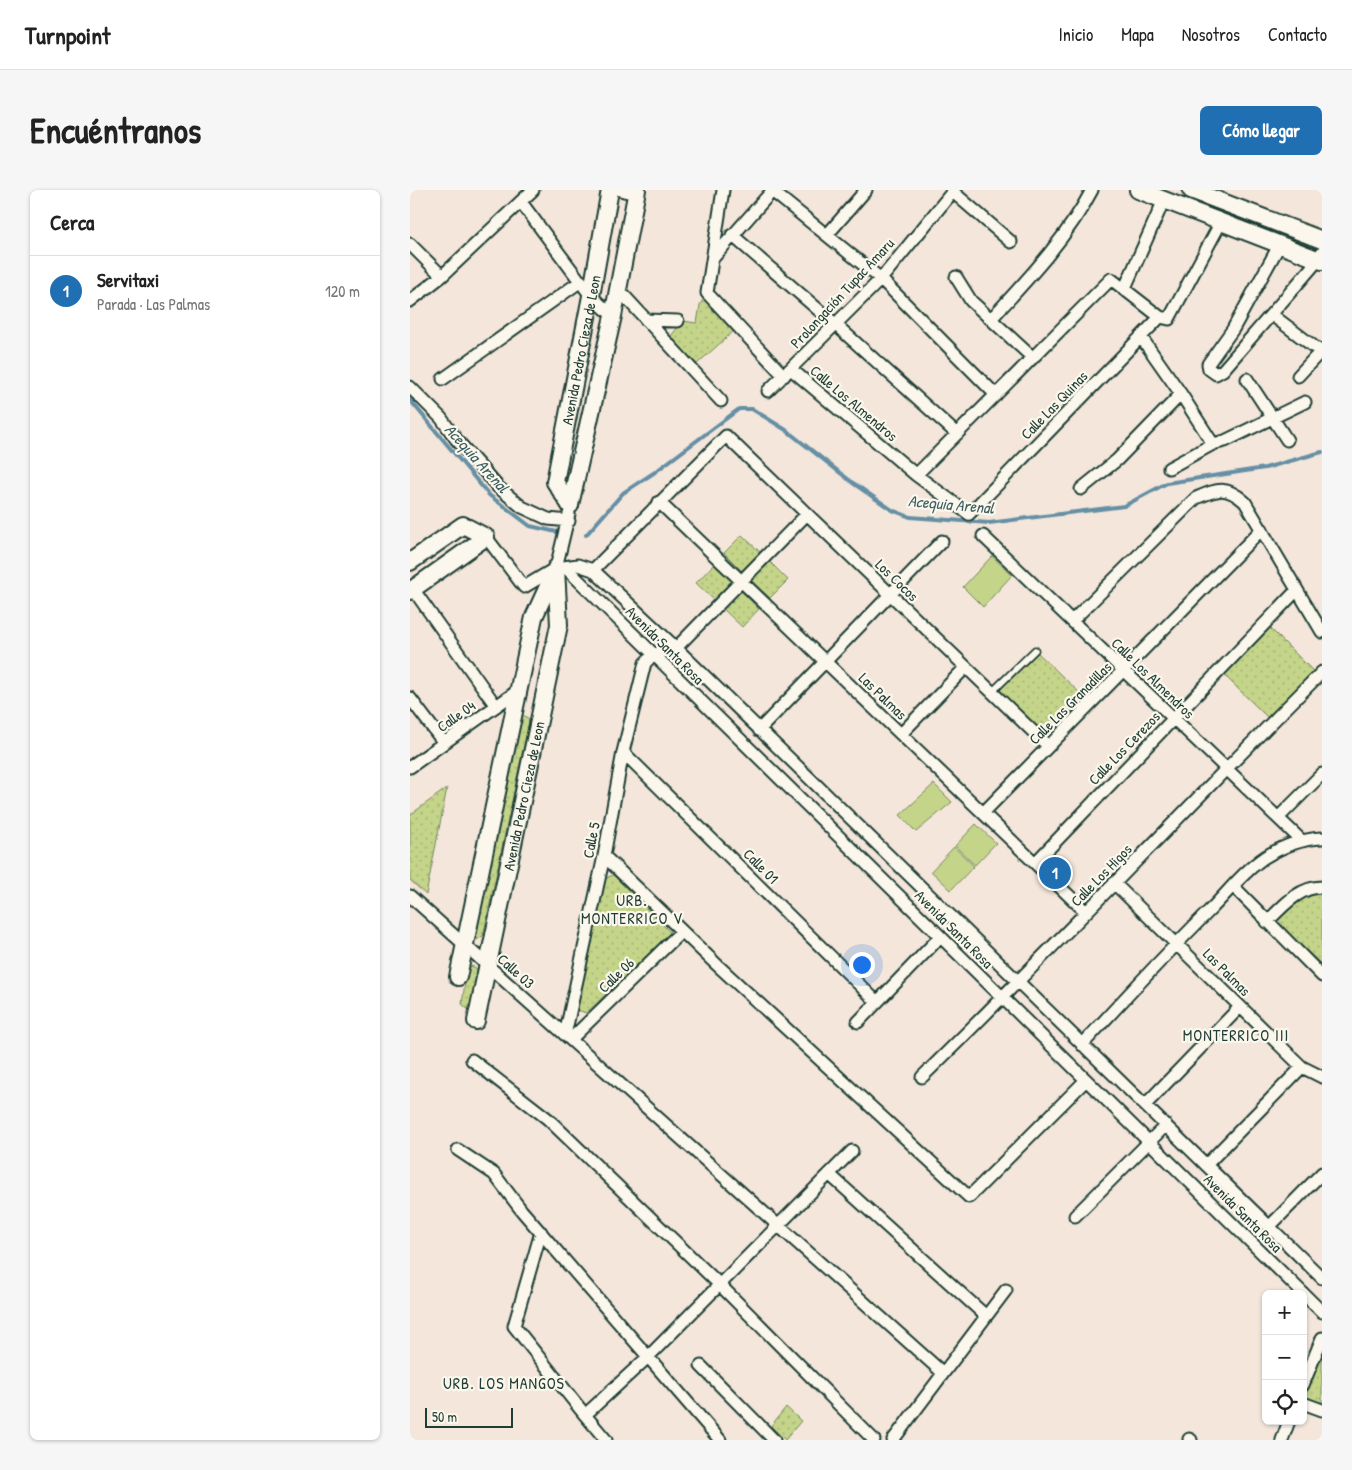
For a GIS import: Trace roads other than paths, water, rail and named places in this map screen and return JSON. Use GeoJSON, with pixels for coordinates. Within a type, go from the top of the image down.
{"type":"FeatureCollection","features":[{"type":"Feature","properties":{"kind":"street"},"geometry":{"type":"LineString","coordinates":[[410,301],[442,276],[534,190]]}},
{"type":"Feature","properties":{"kind":"street","name":"Avenida Pedro Cieza de Leon"},"geometry":{"type":"LineString","coordinates":[[568,519],[555,482],[592,296],[610,190]]}},
{"type":"Feature","properties":{"kind":"street"},"geometry":{"type":"LineString","coordinates":[[620,190],[636,192]]}},
{"type":"Feature","properties":{"kind":"street"},"geometry":{"type":"LineString","coordinates":[[712,260],[723,190]]}},
{"type":"Feature","properties":{"kind":"street"},"geometry":{"type":"LineString","coordinates":[[827,235],[866,190]]}},
{"type":"Feature","properties":{"kind":"street"},"geometry":{"type":"LineString","coordinates":[[991,319],[1031,276],[1081,212],[1092,190]]}},
{"type":"Feature","properties":{"kind":"street"},"geometry":{"type":"LineString","coordinates":[[1138,190],[1280,244],[1321,257],[1272,315],[1216,374],[1210,369],[1208,364],[1233,329],[1280,244]]}},
{"type":"Feature","properties":{"kind":"street"},"geometry":{"type":"LineString","coordinates":[[1191,190],[1322,240]]}},
{"type":"Feature","properties":{"kind":"street"},"geometry":{"type":"LineString","coordinates":[[712,260],[732,235],[773,191],[881,279],[996,395]]}},
{"type":"Feature","properties":{"kind":"street"},"geometry":{"type":"LineString","coordinates":[[954,191],[1011,242]]}},
{"type":"Feature","properties":{"kind":"street","name":"Prolongación Tupac Amaru"},"geometry":{"type":"LineString","coordinates":[[768,391],[881,279],[954,191]]}},
{"type":"Feature","properties":{"kind":"street","name":"Avenida Pedro Cieza de Leon"},"geometry":{"type":"LineString","coordinates":[[476,1021],[559,625],[563,543],[613,316],[636,192]]}},
{"type":"Feature","properties":{"kind":"street"},"geometry":{"type":"LineString","coordinates":[[1124,290],[1164,200]]}},
{"type":"Feature","properties":{"kind":"street"},"geometry":{"type":"LineString","coordinates":[[521,202],[592,296],[613,316]]}},
{"type":"Feature","properties":{"kind":"street","name":"Calle Las Quinas"},"geometry":{"type":"LineString","coordinates":[[969,514],[1160,317],[1169,319],[1221,222]]}},
{"type":"Feature","properties":{"kind":"street"},"geometry":{"type":"LineString","coordinates":[[732,235],[958,434]]}},
{"type":"Feature","properties":{"kind":"street"},"geometry":{"type":"LineString","coordinates":[[410,244],[442,276]]}},
{"type":"Feature","properties":{"kind":"street","name":"Calle Los Almendros"},"geometry":{"type":"LineString","coordinates":[[712,260],[707,293],[787,372],[916,475],[969,514]]}},
{"type":"Feature","properties":{"kind":"street"},"geometry":{"type":"LineString","coordinates":[[956,277],[972,300],[1033,358]]}},
{"type":"Feature","properties":{"kind":"street"},"geometry":{"type":"LineString","coordinates":[[916,475],[1111,279],[1160,317]]}},
{"type":"Feature","properties":{"kind":"street"},"geometry":{"type":"LineString","coordinates":[[444,379],[581,281]]}},
{"type":"Feature","properties":{"kind":"street"},"geometry":{"type":"LineString","coordinates":[[618,289],[722,401]]}},
{"type":"Feature","properties":{"kind":"street"},"geometry":{"type":"LineString","coordinates":[[1272,315],[1321,351],[1298,376]]}},
{"type":"Feature","properties":{"kind":"street"},"geometry":{"type":"LineString","coordinates":[[646,320],[678,322]]}},
{"type":"Feature","properties":{"kind":"street"},"geometry":{"type":"LineString","coordinates":[[1141,337],[1213,444]]}},
{"type":"Feature","properties":{"kind":"street"},"geometry":{"type":"LineString","coordinates":[[1247,379],[1288,440]]}},
{"type":"Feature","properties":{"kind":"street"},"geometry":{"type":"LineString","coordinates":[[410,387],[441,418],[456,439],[498,488],[522,506],[548,519],[568,519]]}},
{"type":"Feature","properties":{"kind":"street"},"geometry":{"type":"LineString","coordinates":[[1081,489],[1117,460],[1181,394]]}},
{"type":"Feature","properties":{"kind":"street"},"geometry":{"type":"LineString","coordinates":[[1169,468],[1213,444],[1305,402]]}},
{"type":"Feature","properties":{"kind":"street","name":"Los Cocos"},"geometry":{"type":"LineString","coordinates":[[659,502],[726,436],[1048,746]]}},
{"type":"Feature","properties":{"kind":"street"},"geometry":{"type":"LineString","coordinates":[[1072,621],[1196,498],[1215,490],[1234,491],[1246,502],[1322,632]]}},
{"type":"Feature","properties":{"kind":"street"},"geometry":{"type":"LineString","coordinates":[[410,562],[463,525],[486,537],[524,587],[561,568],[578,565],[593,570],[659,502]]}},
{"type":"Feature","properties":{"kind":"street","name":"Las Palmas"},"geometry":{"type":"LineString","coordinates":[[659,502],[1086,912]]}},
{"type":"Feature","properties":{"kind":"street"},"geometry":{"type":"LineString","coordinates":[[654,654],[676,648],[807,514]]}},
{"type":"Feature","properties":{"kind":"street","name":"Calle Las Granadillas"},"geometry":{"type":"LineString","coordinates":[[983,813],[1262,529]]}},
{"type":"Feature","properties":{"kind":"street","name":"Calle Los Almendros"},"geometry":{"type":"LineString","coordinates":[[983,536],[1302,840]]}},
{"type":"Feature","properties":{"kind":"street"},"geometry":{"type":"LineString","coordinates":[[486,537],[411,590],[496,706]]}},
{"type":"Feature","properties":{"kind":"street"},"geometry":{"type":"LineString","coordinates":[[759,730],[942,541]]}},
{"type":"Feature","properties":{"kind":"street","name":"Avenida Pedro Cieza de Leon"},"geometry":{"type":"LineString","coordinates":[[458,978],[534,617],[561,568]]}},
{"type":"Feature","properties":{"kind":"street","name":"Avenida Santa Rosa"},"geometry":{"type":"LineString","coordinates":[[561,568],[654,654],[1322,1312]]}},
{"type":"Feature","properties":{"kind":"street","name":"Avenida Santa Rosa"},"geometry":{"type":"LineString","coordinates":[[593,570],[676,648],[1322,1278]]}},
{"type":"Feature","properties":{"kind":"street","name":"Calle Los Cerezos"},"geometry":{"type":"LineString","coordinates":[[1035,863],[1297,590]]}},
{"type":"Feature","properties":{"kind":"street","name":"Calle 5"},"geometry":{"type":"LineString","coordinates":[[568,1037],[623,752],[645,663],[654,654]]}},
{"type":"Feature","properties":{"kind":"street"},"geometry":{"type":"LineString","coordinates":[[901,734],[966,667]]}},
{"type":"Feature","properties":{"kind":"street","name":"Calle Los Higos"},"geometry":{"type":"LineString","coordinates":[[922,1077],[1018,983],[1322,672]]}},
{"type":"Feature","properties":{"kind":"street","name":"Calle 04"},"geometry":{"type":"LineString","coordinates":[[410,767],[519,690]]}},
{"type":"Feature","properties":{"kind":"street"},"geometry":{"type":"LineString","coordinates":[[410,698],[444,743]]}},
{"type":"Feature","properties":{"kind":"street","name":"Calle 01"},"geometry":{"type":"LineString","coordinates":[[623,752],[877,1002]]}},
{"type":"Feature","properties":{"kind":"street"},"geometry":{"type":"LineString","coordinates":[[1278,818],[1322,774]]}},
{"type":"Feature","properties":{"kind":"street"},"geometry":{"type":"LineString","coordinates":[[1082,1045],[1176,943],[1264,858],[1281,848],[1302,840],[1322,838]]}},
{"type":"Feature","properties":{"kind":"street"},"geometry":{"type":"LineString","coordinates":[[604,856],[715,963],[969,1197],[1086,1080]]}},
{"type":"Feature","properties":{"kind":"street","name":"Las Palmas"},"geometry":{"type":"LineString","coordinates":[[1114,883],[1302,1067],[1322,1077]]}},
{"type":"Feature","properties":{"kind":"street"},"geometry":{"type":"LineString","coordinates":[[1233,886],[1322,976]]}},
{"type":"Feature","properties":{"kind":"street"},"geometry":{"type":"LineString","coordinates":[[1268,922],[1295,896],[1304,891],[1322,887]]}},
{"type":"Feature","properties":{"kind":"street","name":"Calle 03"},"geometry":{"type":"LineString","coordinates":[[410,896],[943,1373]]}},
{"type":"Feature","properties":{"kind":"street","name":"Calle 06"},"geometry":{"type":"LineString","coordinates":[[568,1037],[682,932]]}},
{"type":"Feature","properties":{"kind":"street"},"geometry":{"type":"LineString","coordinates":[[858,1022],[940,937]]}},
{"type":"Feature","properties":{"kind":"street"},"geometry":{"type":"LineString","coordinates":[[1145,1105],[1240,1007]]}},
{"type":"Feature","properties":{"kind":"street"},"geometry":{"type":"LineString","coordinates":[[472,1060],[548,1119],[719,1284],[874,1440]]}},
{"type":"Feature","properties":{"kind":"street"},"geometry":{"type":"LineString","coordinates":[[1206,1165],[1302,1067]]}},
{"type":"Feature","properties":{"kind":"street"},"geometry":{"type":"LineString","coordinates":[[1076,1216],[1166,1125]]}},
{"type":"Feature","properties":{"kind":"street"},"geometry":{"type":"LineString","coordinates":[[458,1150],[494,1174],[540,1232],[720,1440]]}},
{"type":"Feature","properties":{"kind":"street"},"geometry":{"type":"LineString","coordinates":[[585,1415],[648,1357],[852,1151]]}},
{"type":"Feature","properties":{"kind":"street"},"geometry":{"type":"LineString","coordinates":[[1269,1227],[1322,1173]]}},
{"type":"Feature","properties":{"kind":"street"},"geometry":{"type":"LineString","coordinates":[[829,1174],[986,1316]]}},
{"type":"Feature","properties":{"kind":"street"},"geometry":{"type":"LineString","coordinates":[[540,1232],[514,1326],[606,1440]]}},
{"type":"Feature","properties":{"kind":"street"},"geometry":{"type":"LineString","coordinates":[[893,1440],[1006,1290]]}},
{"type":"Feature","properties":{"kind":"street"},"geometry":{"type":"LineString","coordinates":[[1305,1380],[1322,1338]]}},
{"type":"Feature","properties":{"kind":"street"},"geometry":{"type":"LineString","coordinates":[[701,1366],[772,1439]]}},
{"type":"Feature","properties":{"kind":"street"},"geometry":{"type":"LineString","coordinates":[[1307,1404],[1322,1410]]}},
{"type":"Feature","properties":{"kind":"street"},"geometry":{"type":"LineString","coordinates":[[1282,1440],[1288,1425]]}},
{"type":"Feature","properties":{"kind":"lane"},"geometry":{"type":"LineString","coordinates":[[992,692],[1035,650]]}},
{"type":"Feature","properties":{"kind":"waterway","name":"Acequia Arenal"},"geometry":{"type":"LineString","coordinates":[[410,400],[489,495],[530,526],[561,533]]}},
{"type":"Feature","properties":{"kind":"waterway","name":"Acequia Arenal"},"geometry":{"type":"LineString","coordinates":[[586,535],[623,493],[655,472],[739,409],[752,409],[786,430],[853,483],[892,510],[910,517],[989,523],[1124,506],[1167,483],[1265,468],[1322,452]]}},
{"type":"Feature","properties":{"kind":"place","name":"Servitaxi"},"geometry":{"type":"Point","coordinates":[1055,873]}},
{"type":"Feature","properties":{"kind":"district","name":"URB. MONTERRICO V"},"geometry":{"type":"Point","coordinates":[632,909]}},
{"type":"Feature","properties":{"kind":"district","name":"MONTERRICO III"},"geometry":{"type":"Point","coordinates":[1236,1035]}},
{"type":"Feature","properties":{"kind":"district","name":"URB. LOS MANGOS"},"geometry":{"type":"Point","coordinates":[504,1383]}}]}
